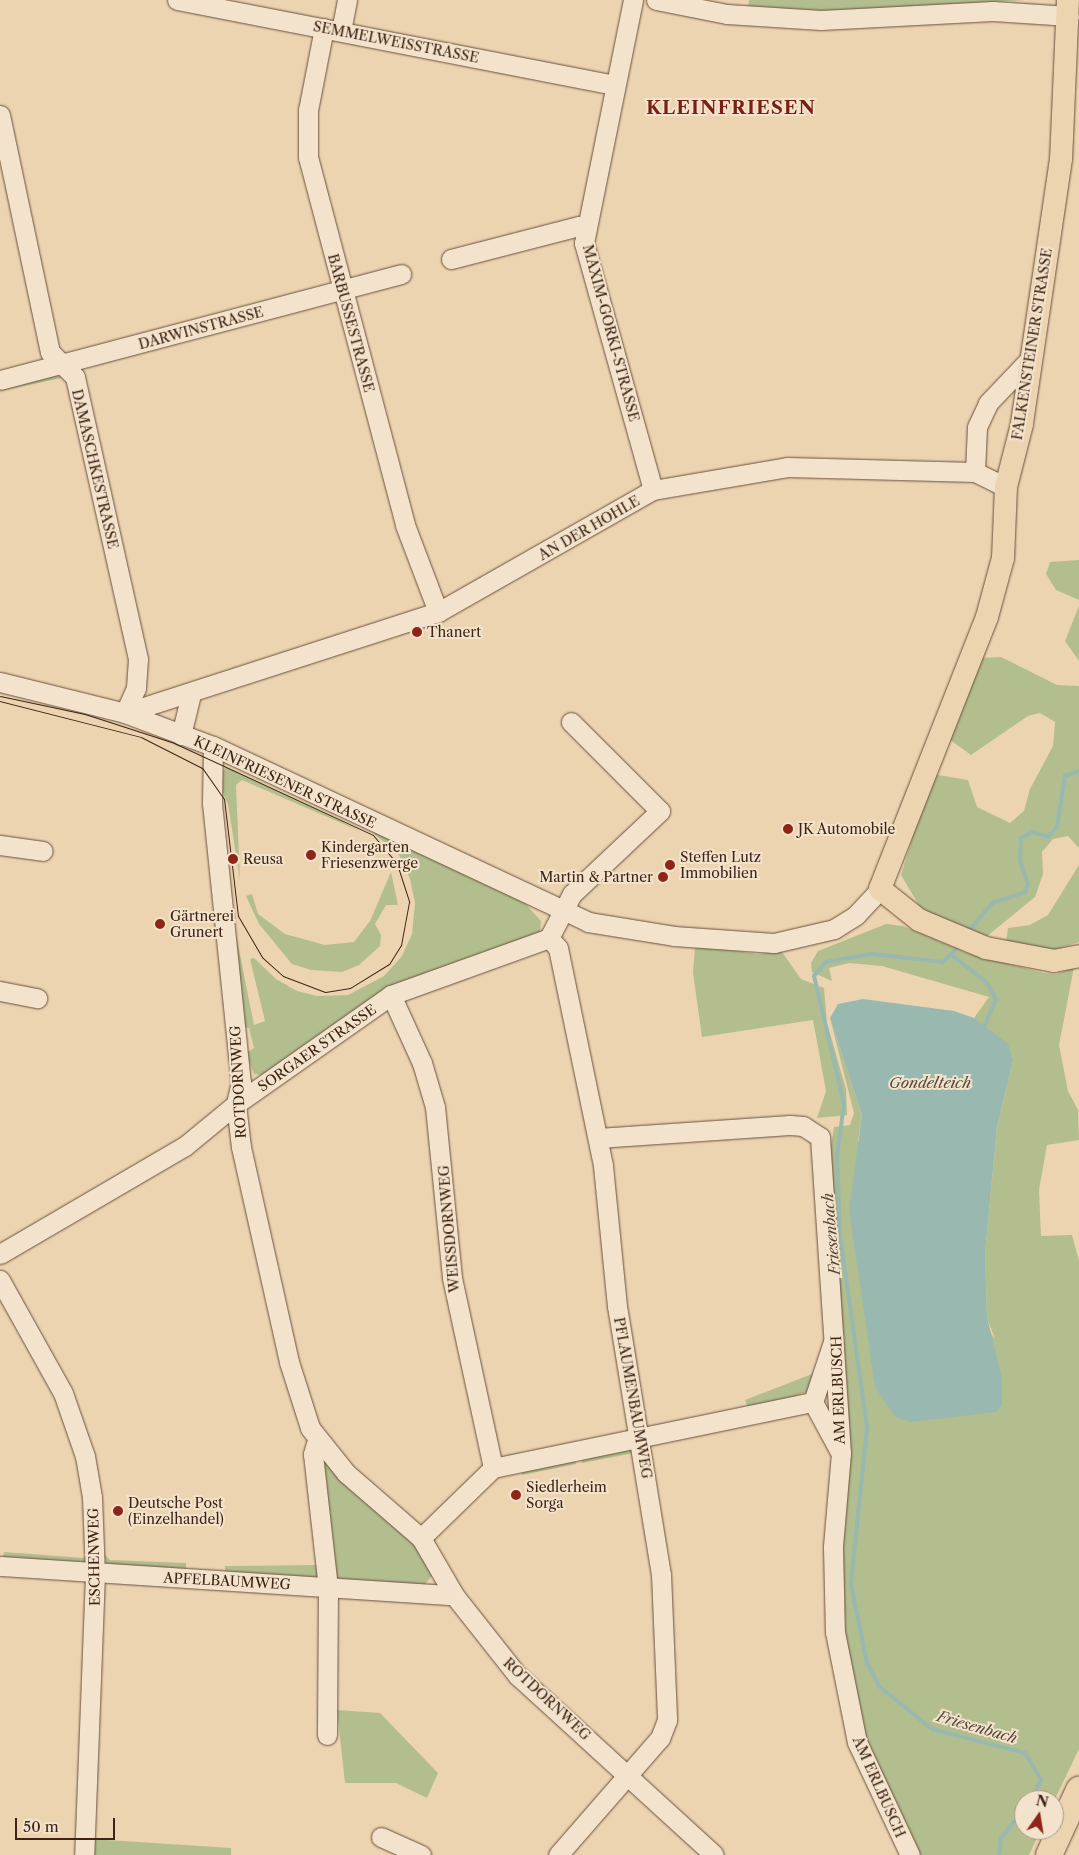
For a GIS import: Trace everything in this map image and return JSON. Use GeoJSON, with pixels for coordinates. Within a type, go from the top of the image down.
{"type":"FeatureCollection","features":[{"type":"Feature","properties":{"kind":"highway"},"geometry":{"type":"LineString","coordinates":[[1049,1855],[1079,1790]]}},
{"type":"Feature","properties":{"kind":"main road","name":"FALKENSTEINER STRASSE"},"geometry":{"type":"LineString","coordinates":[[880,889],[995,593],[1003,558],[1006,487],[1022,424],[1060,159],[1069,8]]}},
{"type":"Feature","properties":{"kind":"main road"},"geometry":{"type":"LineString","coordinates":[[880,889],[919,920],[947,934],[986,948],[1054,962],[1079,956]]}},
{"type":"Feature","properties":{"kind":"street","name":"SEMMELWEISSTRASSE"},"geometry":{"type":"LineString","coordinates":[[177,0],[614,85]]}},
{"type":"Feature","properties":{"kind":"street","name":"BARBUSSESTRASSE"},"geometry":{"type":"LineString","coordinates":[[347,0],[333,29],[306,144],[342,290],[405,524],[438,612]]}},
{"type":"Feature","properties":{"kind":"street","name":"MAXIM-GORKI-STRASSE"},"geometry":{"type":"LineString","coordinates":[[633,0],[614,85],[584,243],[653,490]]}},
{"type":"Feature","properties":{"kind":"street","name":"FALKENSTEINER STRASSE"},"geometry":{"type":"LineString","coordinates":[[656,0],[726,14],[821,20],[1069,8]]}},
{"type":"Feature","properties":{"kind":"street","name":"DAMASCHKESTRASSE"},"geometry":{"type":"LineString","coordinates":[[0,115],[50,352],[74,377],[138,659],[136,688],[125,713]]}},
{"type":"Feature","properties":{"kind":"street"},"geometry":{"type":"LineString","coordinates":[[451,259],[579,226],[586,229]]}},
{"type":"Feature","properties":{"kind":"street","name":"DARWINSTRASSE"},"geometry":{"type":"LineString","coordinates":[[0,380],[401,274]]}},
{"type":"Feature","properties":{"kind":"street"},"geometry":{"type":"LineString","coordinates":[[976,472],[977,428],[988,403],[1030,359]]}},
{"type":"Feature","properties":{"kind":"street","name":"AN DER HOHLE"},"geometry":{"type":"LineString","coordinates":[[125,713],[191,694],[438,612],[653,490],[787,467],[976,472],[1006,487]]}},
{"type":"Feature","properties":{"kind":"street","name":"KLEINFRIESENER STRASSE"},"geometry":{"type":"LineString","coordinates":[[0,682],[125,713],[213,746],[560,912],[618,928],[744,944],[774,943],[834,928],[856,915],[880,889]]}},
{"type":"Feature","properties":{"kind":"street"},"geometry":{"type":"LineString","coordinates":[[181,735],[191,694]]}},
{"type":"Feature","properties":{"kind":"street"},"geometry":{"type":"LineString","coordinates":[[549,938],[560,912],[627,839],[660,811],[571,722]]}},
{"type":"Feature","properties":{"kind":"street","name":"ROTDORNWEG"},"geometry":{"type":"LineString","coordinates":[[213,746],[212,803],[241,1082],[236,1104],[289,1362],[316,1440],[346,1473],[421,1538],[454,1595],[518,1676],[630,1774],[714,1855]]}},
{"type":"Feature","properties":{"kind":"street"},"geometry":{"type":"LineString","coordinates":[[0,844],[43,851]]}},
{"type":"Feature","properties":{"kind":"street","name":"SORGAER STRASSE"},"geometry":{"type":"LineString","coordinates":[[0,1254],[126,1183],[185,1146],[236,1104],[391,995],[549,938]]}},
{"type":"Feature","properties":{"kind":"street","name":"PFLAUMENBAUMWEG"},"geometry":{"type":"LineString","coordinates":[[549,938],[558,948],[598,1138],[617,1306],[661,1574],[667,1720],[660,1738],[558,1855]]}},
{"type":"Feature","properties":{"kind":"street"},"geometry":{"type":"LineString","coordinates":[[0,991],[36,998]]}},
{"type":"Feature","properties":{"kind":"street","name":"WEISSDORNWEG"},"geometry":{"type":"LineString","coordinates":[[391,995],[422,1063],[435,1107],[452,1278],[493,1468]]}},
{"type":"Feature","properties":{"kind":"street","name":"AM ERLBUSCH"},"geometry":{"type":"LineString","coordinates":[[598,1138],[790,1125],[803,1126],[820,1137],[836,1335],[841,1453],[833,1548],[836,1642],[857,1742],[910,1855]]}},
{"type":"Feature","properties":{"kind":"street","name":"ESCHENWEG"},"geometry":{"type":"LineString","coordinates":[[0,1280],[64,1393],[78,1431],[92,1496],[95,1574],[84,1855]]}},
{"type":"Feature","properties":{"kind":"street"},"geometry":{"type":"LineString","coordinates":[[836,1335],[812,1402],[841,1453]]}},
{"type":"Feature","properties":{"kind":"street"},"geometry":{"type":"LineString","coordinates":[[421,1538],[493,1468],[812,1402]]}},
{"type":"Feature","properties":{"kind":"street","name":"ROTDORNWEG"},"geometry":{"type":"LineString","coordinates":[[316,1440],[313,1454],[328,1586],[327,1735]]}},
{"type":"Feature","properties":{"kind":"street","name":"APFELBAUMWEG"},"geometry":{"type":"LineString","coordinates":[[0,1566],[95,1574],[328,1586],[454,1595]]}},
{"type":"Feature","properties":{"kind":"street"},"geometry":{"type":"LineString","coordinates":[[381,1837],[421,1855]]}},
{"type":"Feature","properties":{"kind":"green space"},"geometry":{"type":"Polygon","coordinates":[[[749,0],[1025,0],[841,11],[748,9],[749,0]]]}},
{"type":"Feature","properties":{"kind":"green space"},"geometry":{"type":"Polygon","coordinates":[[[44,374],[66,377],[0,391],[0,384],[44,374]]]}},
{"type":"Feature","properties":{"kind":"green space"},"geometry":{"type":"Polygon","coordinates":[[[1079,560],[1079,600],[1056,590],[1046,574],[1050,562],[1079,560]]]}},
{"type":"Feature","properties":{"kind":"green space"},"geometry":{"type":"Polygon","coordinates":[[[1079,606],[1079,661],[1065,641],[1079,606]]]}},
{"type":"Feature","properties":{"kind":"green space"},"geometry":{"type":"Polygon","coordinates":[[[1001,657],[1057,685],[1079,686],[1079,848],[1068,836],[1053,839],[1042,852],[1043,874],[1035,897],[986,937],[951,927],[920,907],[901,875],[932,774],[968,780],[977,807],[1010,823],[1024,811],[1030,789],[1053,746],[1055,722],[1040,713],[1028,716],[971,755],[946,737],[979,658],[1001,657]]]}},
{"type":"Feature","properties":{"kind":"green space"},"geometry":{"type":"Polygon","coordinates":[[[226,767],[362,832],[242,780],[236,785],[240,880],[228,804],[217,780],[226,767]]]}},
{"type":"Feature","properties":{"kind":"green space"},"geometry":{"type":"Polygon","coordinates":[[[363,824],[523,901],[541,921],[540,933],[479,955],[264,1075],[254,1074],[246,1053],[254,1048],[249,1028],[243,1027],[233,920],[254,1025],[265,1021],[250,959],[254,958],[276,979],[297,991],[317,996],[348,995],[384,976],[402,956],[412,934],[415,903],[410,879],[399,855],[363,824]]]}},
{"type":"Feature","properties":{"kind":"green space"},"geometry":{"type":"Polygon","coordinates":[[[1079,865],[1079,942],[1054,950],[1006,942],[1008,928],[1030,925],[1048,915],[1079,865]]]}},
{"type":"Feature","properties":{"kind":"green space"},"geometry":{"type":"Polygon","coordinates":[[[391,872],[398,905],[386,905],[375,924],[381,935],[380,946],[359,965],[342,972],[311,970],[292,964],[259,924],[246,896],[252,894],[258,914],[285,934],[325,945],[354,942],[370,921],[391,872]]]}},
{"type":"Feature","properties":{"kind":"green space"},"geometry":{"type":"Polygon","coordinates":[[[886,924],[903,926],[967,953],[1044,973],[1056,974],[1074,967],[1059,1045],[1068,1091],[1078,1110],[1079,1140],[1047,1145],[1039,1190],[1041,1236],[1072,1235],[1079,1261],[1079,1749],[1059,1790],[1014,1790],[1014,1840],[1036,1840],[1029,1855],[917,1855],[860,1734],[840,1627],[830,1152],[834,1127],[850,1125],[854,1113],[830,1018],[862,1115],[858,1141],[995,1339],[987,1318],[985,1254],[997,1127],[1013,1061],[974,1018],[989,997],[882,966],[849,963],[829,968],[832,981],[812,972],[811,963],[818,951],[886,924]]]}},
{"type":"Feature","properties":{"kind":"green space"},"geometry":{"type":"Polygon","coordinates":[[[626,934],[757,954],[782,952],[801,979],[824,988],[827,1023],[846,1089],[847,1115],[817,1118],[826,1091],[813,1020],[702,1037],[693,973],[695,947],[652,943],[626,934]]]}},
{"type":"Feature","properties":{"kind":"green space"},"geometry":{"type":"Polygon","coordinates":[[[817,1372],[810,1391],[749,1411],[745,1400],[817,1372]]]}},
{"type":"Feature","properties":{"kind":"green space"},"geometry":{"type":"Polygon","coordinates":[[[635,1448],[634,1453],[582,1463],[581,1456],[635,1448]]]}},
{"type":"Feature","properties":{"kind":"green space"},"geometry":{"type":"Polygon","coordinates":[[[575,1457],[576,1464],[522,1475],[521,1469],[575,1457]]]}},
{"type":"Feature","properties":{"kind":"green space"},"geometry":{"type":"Polygon","coordinates":[[[321,1462],[327,1463],[417,1546],[433,1575],[423,1586],[333,1580],[321,1462]]]}},
{"type":"Feature","properties":{"kind":"green space"},"geometry":{"type":"Polygon","coordinates":[[[4,1552],[85,1558],[89,1554],[86,1566],[3,1558],[4,1552]]]}},
{"type":"Feature","properties":{"kind":"green space"},"geometry":{"type":"Polygon","coordinates":[[[103,1553],[110,1560],[186,1563],[186,1574],[108,1567],[103,1553]]]}},
{"type":"Feature","properties":{"kind":"green space"},"geometry":{"type":"Polygon","coordinates":[[[321,1565],[319,1577],[225,1575],[225,1566],[321,1565]]]}},
{"type":"Feature","properties":{"kind":"green space"},"geometry":{"type":"Polygon","coordinates":[[[337,1710],[380,1713],[438,1773],[427,1798],[396,1783],[345,1783],[337,1710]]]}},
{"type":"Feature","properties":{"kind":"green space"},"geometry":{"type":"Polygon","coordinates":[[[92,1839],[231,1848],[231,1855],[91,1855],[92,1839]]]}},
{"type":"Feature","properties":{"kind":"water","name":"Gondelteich"},"geometry":{"type":"Polygon","coordinates":[[[863,999],[954,1011],[974,1018],[1008,1044],[1013,1061],[997,1127],[985,1254],[987,1317],[1002,1378],[1002,1405],[996,1412],[910,1422],[895,1417],[875,1387],[849,1210],[862,1115],[830,1018],[838,1004],[863,999]]]}},
{"type":"Feature","properties":{"kind":"waterway","name":"Friesenbach"},"geometry":{"type":"LineString","coordinates":[[968,932],[992,903],[1025,892],[1028,884],[1020,861],[1021,838],[1033,832],[1048,837],[1057,827],[1065,776],[1079,771]]}},
{"type":"Feature","properties":{"kind":"waterway","name":"Friesenbach"},"geometry":{"type":"LineString","coordinates":[[959,946],[943,962],[872,954],[826,962],[814,976],[844,1104],[837,1156],[840,1235],[867,1428],[851,1584],[867,1663],[880,1687],[932,1729],[1025,1753],[1041,1780],[1036,1790]]}},
{"type":"Feature","properties":{"kind":"waterway"},"geometry":{"type":"LineString","coordinates":[[953,956],[986,982],[996,999],[985,1025]]}},
{"type":"Feature","properties":{"kind":"waterway","name":"Friesenbach"},"geometry":{"type":"LineString","coordinates":[[999,1855],[1001,1838],[1014,1822]]}},
{"type":"Feature","properties":{"kind":"tram line"},"geometry":{"type":"LineString","coordinates":[[0,696],[85,714],[174,743],[373,835],[397,864],[409,902],[401,945],[389,964],[350,988],[325,992],[283,976],[262,957],[238,916],[224,799],[202,768],[141,737],[0,701]]}},
{"type":"Feature","properties":{"kind":"place","name":"Thanert"},"geometry":{"type":"Point","coordinates":[417,632]}},
{"type":"Feature","properties":{"kind":"place","name":"JK Automobile"},"geometry":{"type":"Point","coordinates":[788,829]}},
{"type":"Feature","properties":{"kind":"place","name":"Kindergarten Friesenzwerge"},"geometry":{"type":"Point","coordinates":[311,855]}},
{"type":"Feature","properties":{"kind":"place","name":"Reusa"},"geometry":{"type":"Point","coordinates":[233,859]}},
{"type":"Feature","properties":{"kind":"place","name":"Steffen Lutz Immobilien"},"geometry":{"type":"Point","coordinates":[670,865]}},
{"type":"Feature","properties":{"kind":"place","name":"Martin & Partner"},"geometry":{"type":"Point","coordinates":[663,877]}},
{"type":"Feature","properties":{"kind":"place","name":"Gärtnerei Grunert"},"geometry":{"type":"Point","coordinates":[160,924]}},
{"type":"Feature","properties":{"kind":"place","name":"Siedlerheim Sorga"},"geometry":{"type":"Point","coordinates":[516,1495]}},
{"type":"Feature","properties":{"kind":"place","name":"Deutsche Post (Einzelhandel)"},"geometry":{"type":"Point","coordinates":[118,1511]}},
{"type":"Feature","properties":{"kind":"district","name":"KLEINFRIESEN"},"geometry":{"type":"Point","coordinates":[731,108]}}]}
